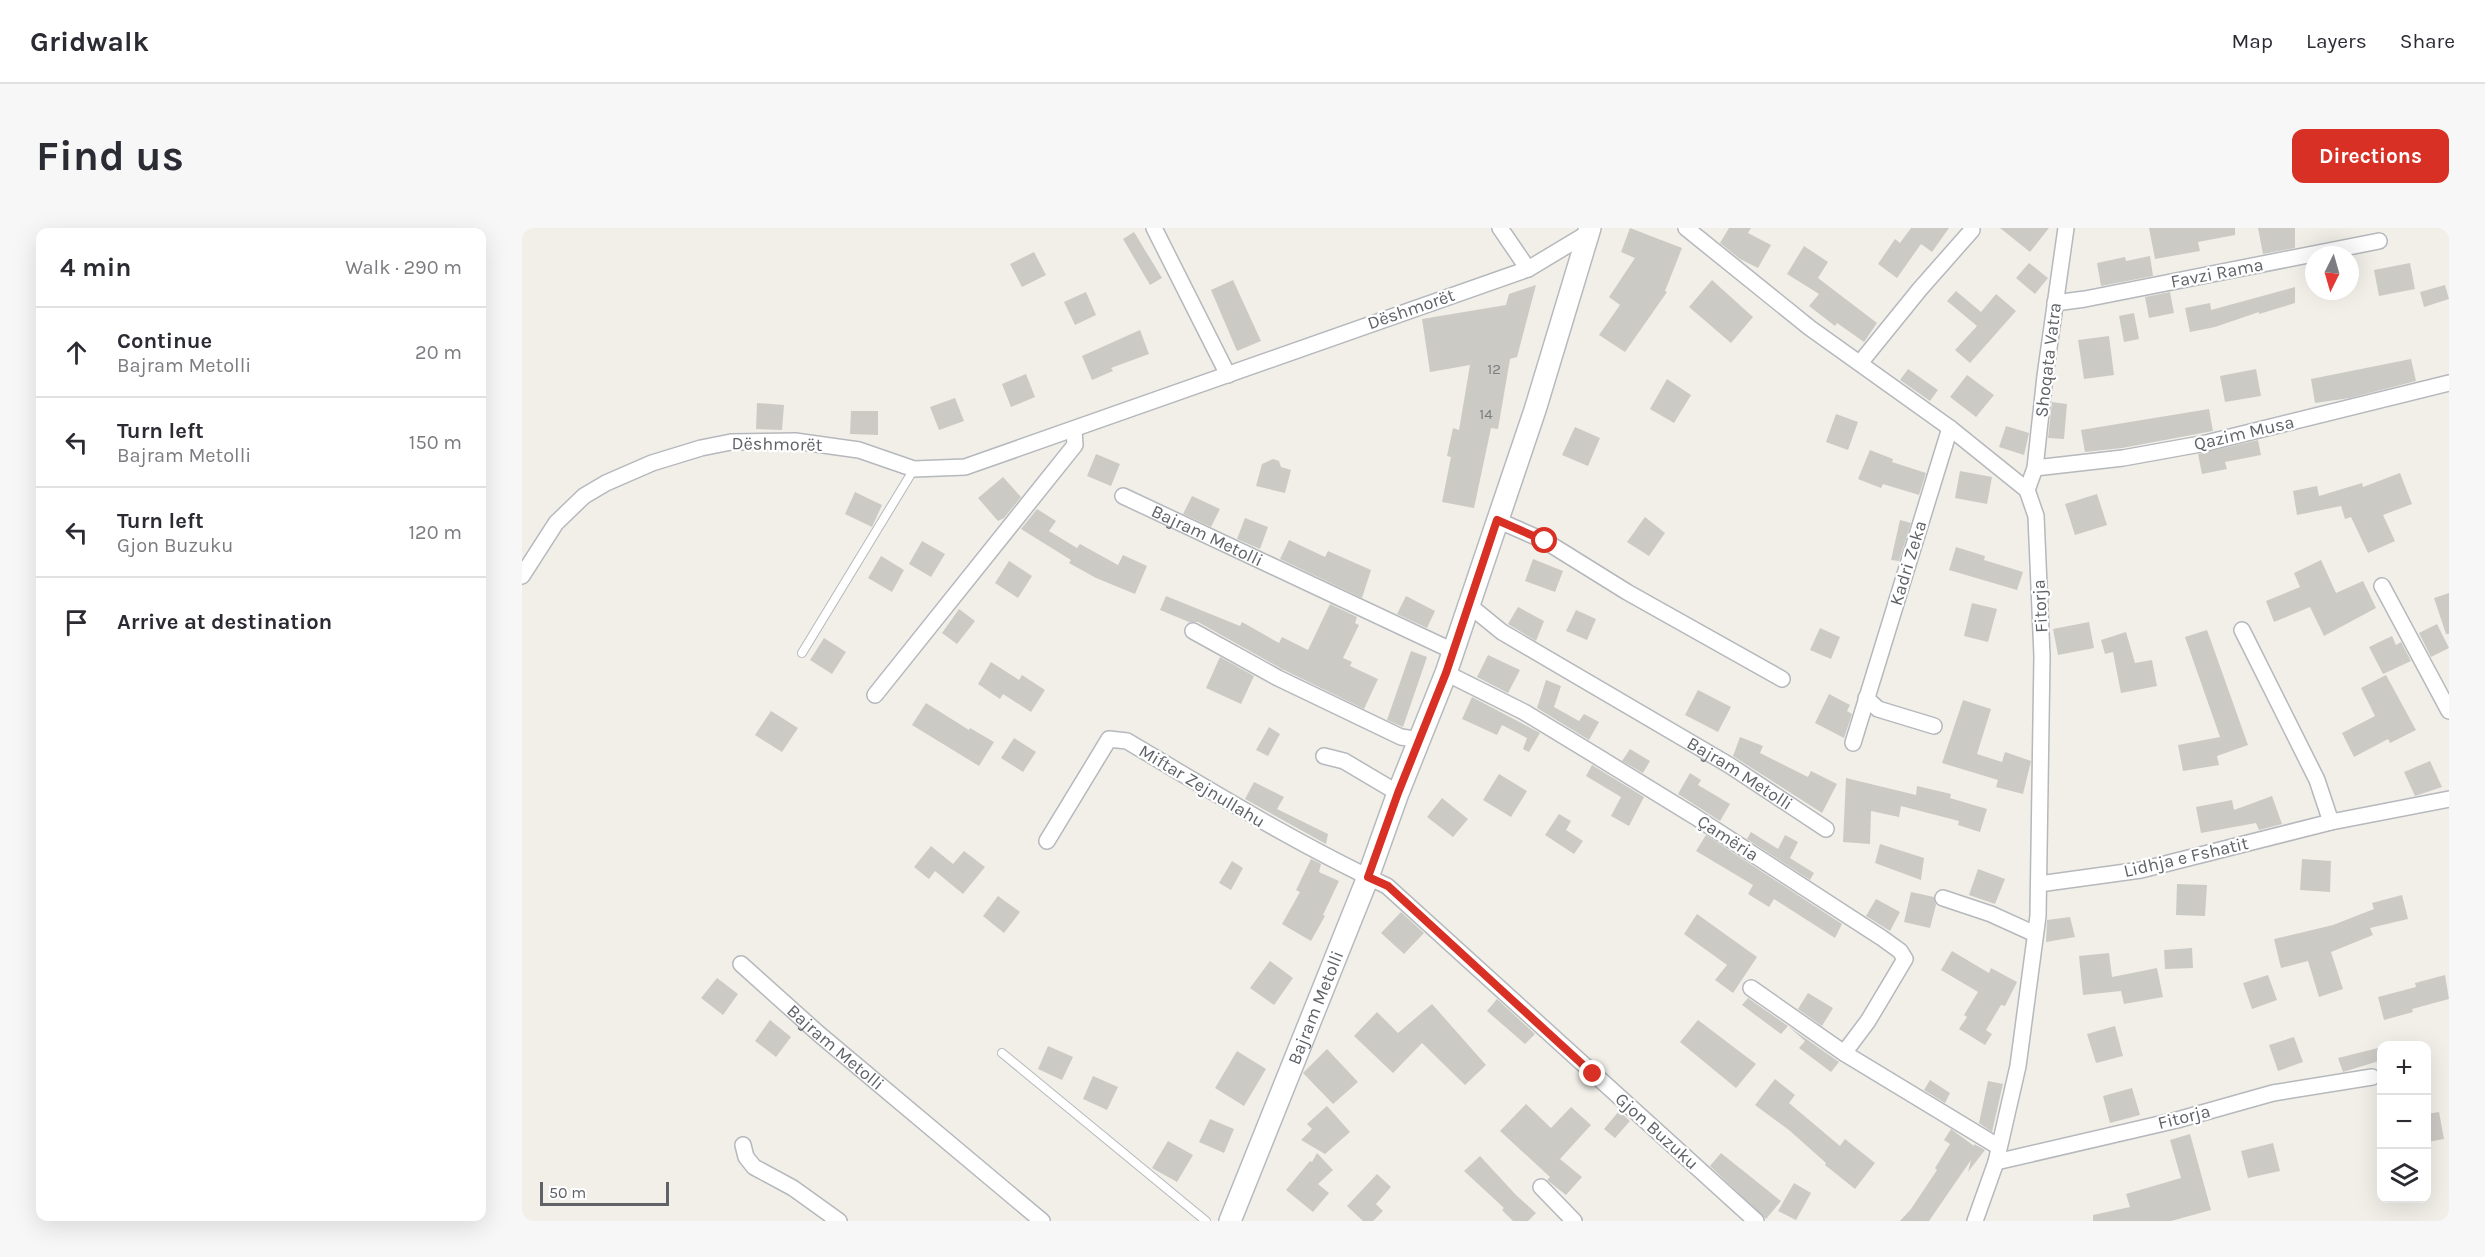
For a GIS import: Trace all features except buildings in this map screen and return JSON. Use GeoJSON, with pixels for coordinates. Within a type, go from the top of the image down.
{"type":"FeatureCollection","features":[{"type":"Feature","properties":{"kind":"main road","name":"Bajram Metolli"},"geometry":{"type":"LineString","coordinates":[[1230,1221],[1368,877],[1398,793],[1446,673],[1535,410],[1589,230]]}},
{"type":"Feature","properties":{"kind":"street"},"geometry":{"type":"LineString","coordinates":[[1154,228],[1228,375]]}},
{"type":"Feature","properties":{"kind":"street"},"geometry":{"type":"LineString","coordinates":[[1500,228],[1527,269]]}},
{"type":"Feature","properties":{"kind":"street"},"geometry":{"type":"LineString","coordinates":[[1686,228],[1810,328],[1950,428],[2027,490]]}},
{"type":"Feature","properties":{"kind":"street","name":"Shoqata Vatra"},"geometry":{"type":"LineString","coordinates":[[2027,490],[2036,468],[2045,376],[2066,228]]}},
{"type":"Feature","properties":{"kind":"street","name":"Dëshmorët"},"geometry":{"type":"LineString","coordinates":[[522,576],[556,523],[584,496],[628,472],[676,454],[731,442],[795,441],[859,450],[914,469],[965,467],[1527,269],[1589,230]]}},
{"type":"Feature","properties":{"kind":"street"},"geometry":{"type":"LineString","coordinates":[[1860,363],[1972,230]]}},
{"type":"Feature","properties":{"kind":"street","name":"Favzi Rama"},"geometry":{"type":"LineString","coordinates":[[2055,303],[2379,241]]}},
{"type":"Feature","properties":{"kind":"street","name":"Qazim Musa"},"geometry":{"type":"LineString","coordinates":[[2036,468],[2123,458],[2206,443],[2449,383]]}},
{"type":"Feature","properties":{"kind":"street","name":"Kadri Zeka"},"geometry":{"type":"LineString","coordinates":[[1853,743],[1950,428]]}},
{"type":"Feature","properties":{"kind":"street"},"geometry":{"type":"LineString","coordinates":[[875,695],[1075,445],[1074,430]]}},
{"type":"Feature","properties":{"kind":"street","name":"Fitorja"},"geometry":{"type":"LineString","coordinates":[[1975,1221],[1998,1155],[2018,1066],[2038,916],[2042,656],[2036,516],[2027,490]]}},
{"type":"Feature","properties":{"kind":"street","name":"Bajram Metolli"},"geometry":{"type":"LineString","coordinates":[[1123,496],[1453,651]]}},
{"type":"Feature","properties":{"kind":"street"},"geometry":{"type":"LineString","coordinates":[[1497,520],[1545,541],[1637,598],[1782,679]]}},
{"type":"Feature","properties":{"kind":"street"},"geometry":{"type":"LineString","coordinates":[[2382,586],[2449,711]]}},
{"type":"Feature","properties":{"kind":"street","name":"Bajram Metolli"},"geometry":{"type":"LineString","coordinates":[[1470,606],[1502,632],[1729,765],[1826,829]]}},
{"type":"Feature","properties":{"kind":"street"},"geometry":{"type":"LineString","coordinates":[[2242,630],[2317,780],[2331,822]]}},
{"type":"Feature","properties":{"kind":"street"},"geometry":{"type":"LineString","coordinates":[[1193,631],[1309,693],[1401,737],[1421,740]]}},
{"type":"Feature","properties":{"kind":"street","name":"Çamëria"},"geometry":{"type":"LineString","coordinates":[[1446,673],[1524,712],[1694,816],[1900,951],[1905,958],[1868,1021],[1844,1053]]}},
{"type":"Feature","properties":{"kind":"street"},"geometry":{"type":"LineString","coordinates":[[1866,698],[1878,709],[1934,726]]}},
{"type":"Feature","properties":{"kind":"street","name":"Miftar Zejnullahu"},"geometry":{"type":"LineString","coordinates":[[1047,841],[1109,739],[1127,741],[1253,817],[1368,877]]}},
{"type":"Feature","properties":{"kind":"street"},"geometry":{"type":"LineString","coordinates":[[1324,756],[1344,761],[1398,793]]}},
{"type":"Feature","properties":{"kind":"street","name":"Lidhja e Fshatit"},"geometry":{"type":"LineString","coordinates":[[2039,885],[2141,870],[2331,822],[2449,799]]}},
{"type":"Feature","properties":{"kind":"street","name":"Gjon Buzuku"},"geometry":{"type":"LineString","coordinates":[[1368,877],[1388,886],[1756,1221]]}},
{"type":"Feature","properties":{"kind":"street"},"geometry":{"type":"LineString","coordinates":[[1943,898],[1991,914],[2035,934]]}},
{"type":"Feature","properties":{"kind":"street","name":"Bajram Metolli"},"geometry":{"type":"LineString","coordinates":[[741,964],[819,1034],[1042,1221]]}},
{"type":"Feature","properties":{"kind":"street"},"geometry":{"type":"LineString","coordinates":[[1751,988],[1998,1155]]}},
{"type":"Feature","properties":{"kind":"street","name":"Fitorja"},"geometry":{"type":"LineString","coordinates":[[1998,1155],[2177,1120],[2273,1093],[2372,1077]]}},
{"type":"Feature","properties":{"kind":"street"},"geometry":{"type":"LineString","coordinates":[[743,1145],[746,1157],[754,1167],[793,1188],[838,1221]]}},
{"type":"Feature","properties":{"kind":"street"},"geometry":{"type":"LineString","coordinates":[[1541,1187],[1574,1221]]}},
{"type":"Feature","properties":{"kind":"lane"},"geometry":{"type":"LineString","coordinates":[[802,653],[914,469]]}},
{"type":"Feature","properties":{"kind":"lane"},"geometry":{"type":"LineString","coordinates":[[1002,1053],[1206,1221]]}},
{"type":"Feature","properties":{"kind":"route"},"geometry":{"type":"LineString","coordinates":[[1545,541],[1497,520],[1446,673],[1398,793],[1368,877],[1388,886],[1593,1074]]}}]}
